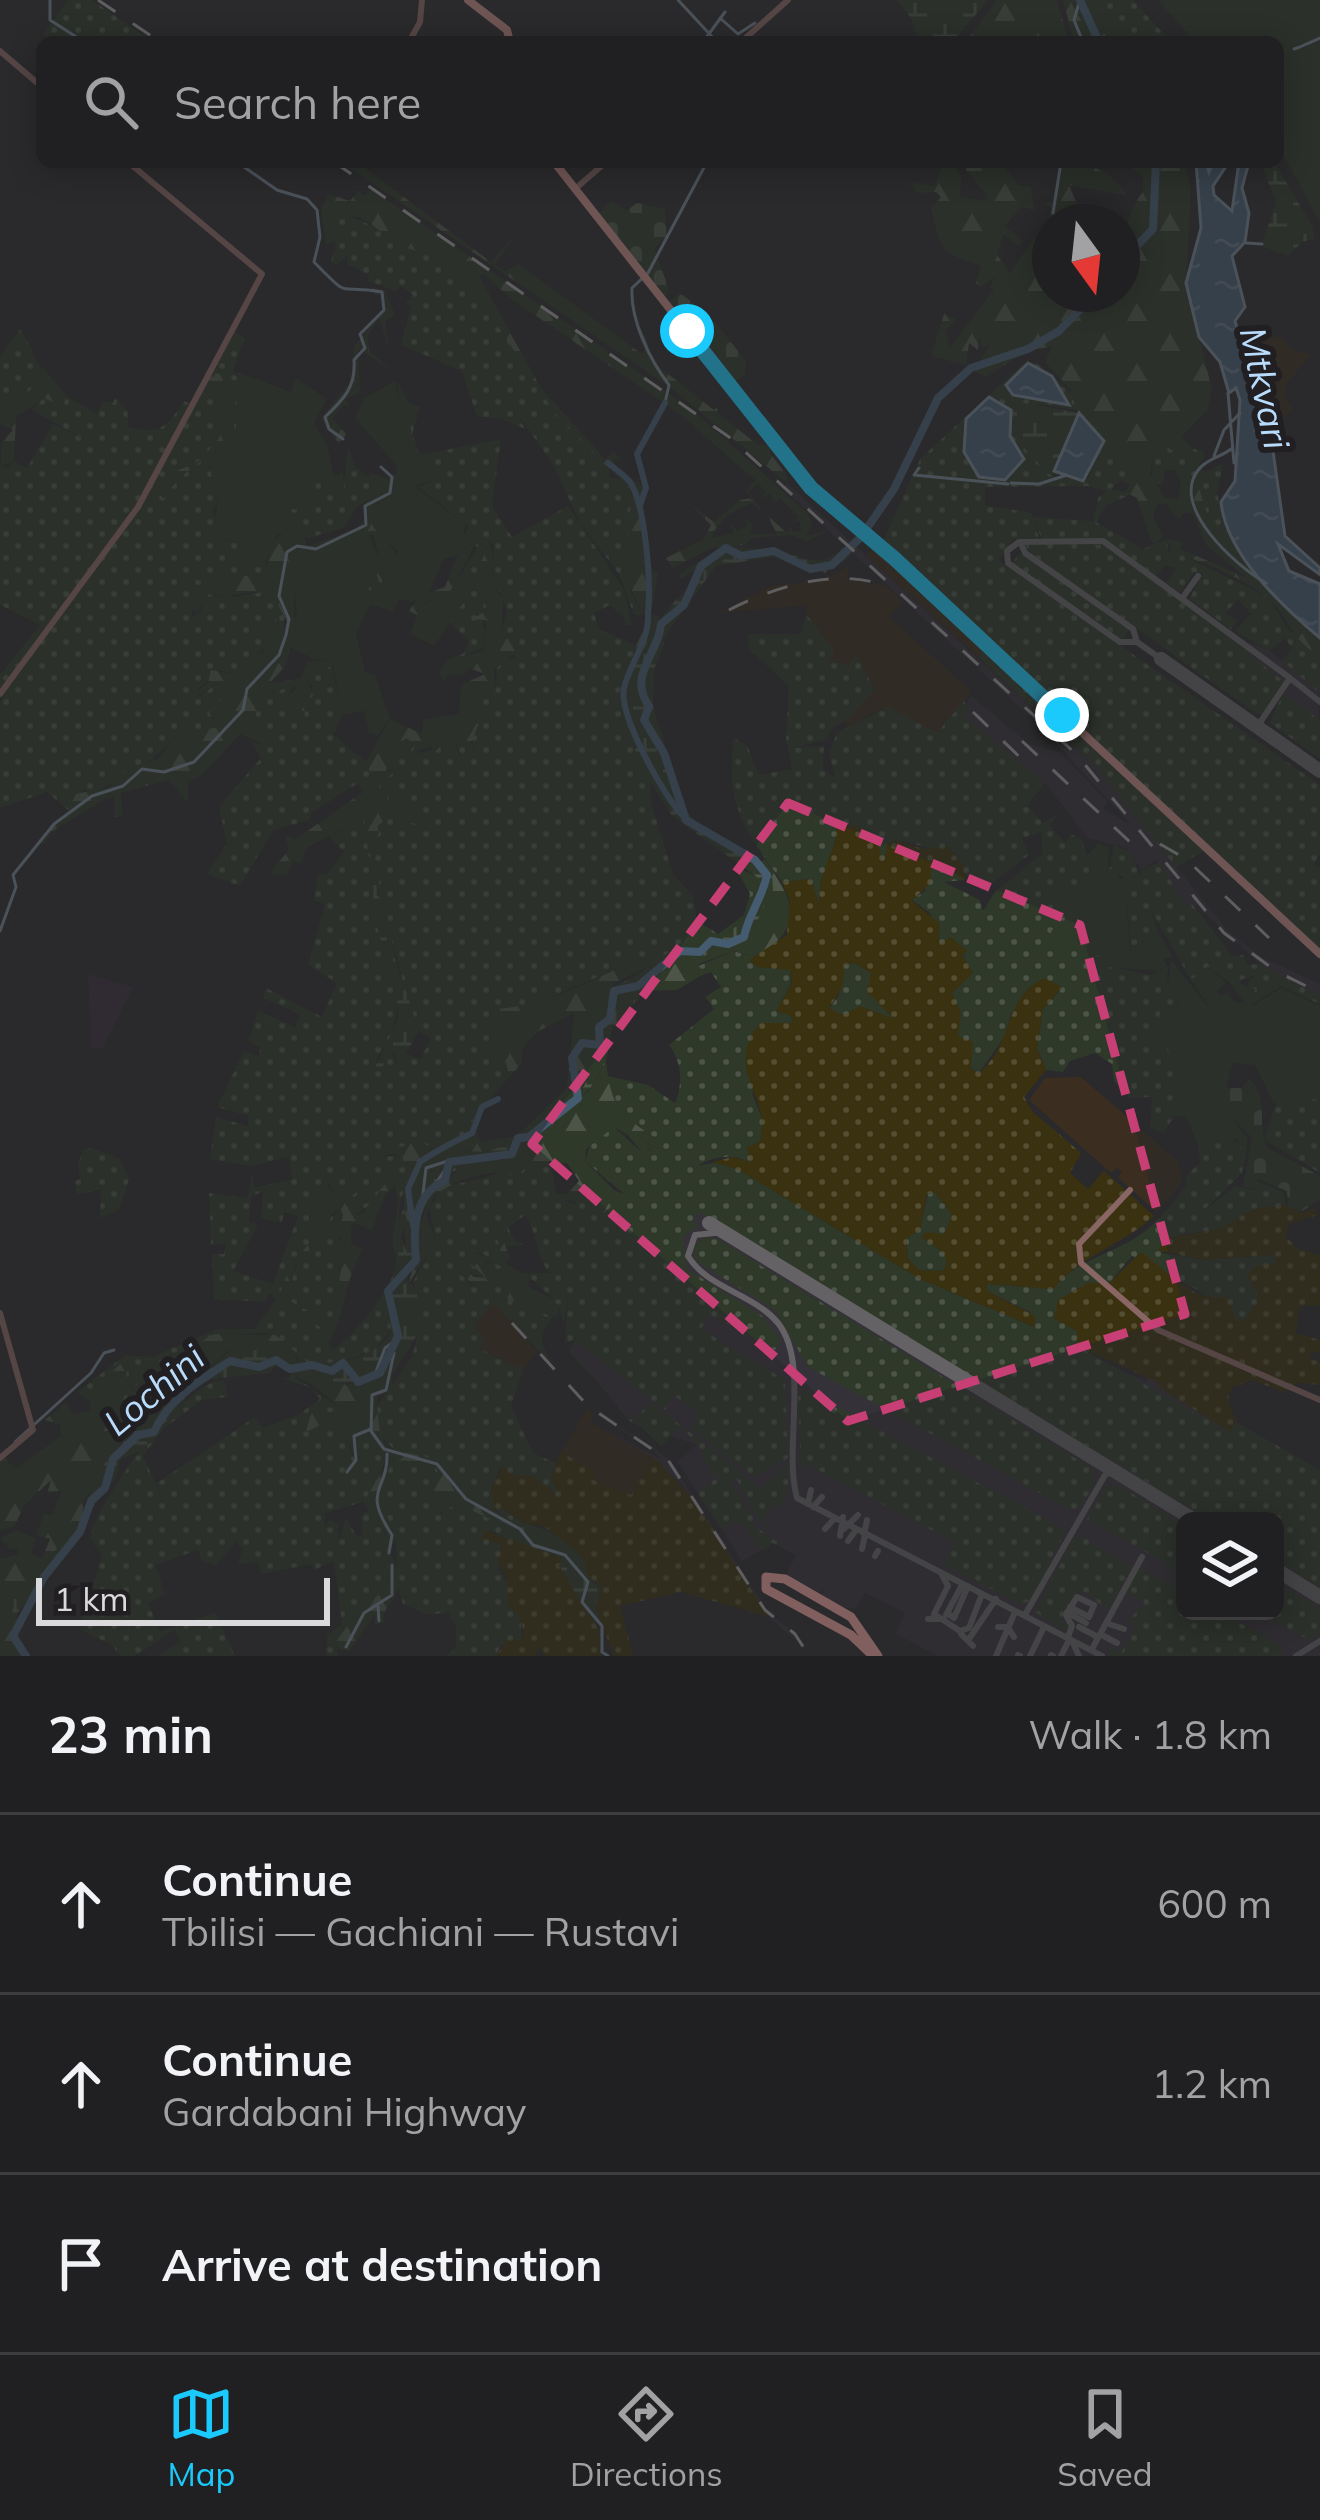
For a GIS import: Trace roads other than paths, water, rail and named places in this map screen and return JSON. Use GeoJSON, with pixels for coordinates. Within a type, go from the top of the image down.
{"type":"FeatureCollection","features":[{"type":"Feature","properties":{"kind":"main road"},"geometry":{"type":"LineString","coordinates":[[468,0],[508,36]]}},
{"type":"Feature","properties":{"kind":"main road"},"geometry":{"type":"LineString","coordinates":[[559,168],[794,468],[1320,954]]}},
{"type":"Feature","properties":{"kind":"main road"},"geometry":{"type":"LineString","coordinates":[[778,1576],[842,1612],[862,1627],[875,1656],[836,1627],[766,1589],[764,1580],[778,1576]]}},
{"type":"Feature","properties":{"kind":"main road"},"geometry":{"type":"LineString","coordinates":[[836,1627],[846,1622],[842,1612]]}},
{"type":"Feature","properties":{"kind":"street"},"geometry":{"type":"LineString","coordinates":[[413,36],[422,0]]}},
{"type":"Feature","properties":{"kind":"street"},"geometry":{"type":"LineString","coordinates":[[748,36],[788,0]]}},
{"type":"Feature","properties":{"kind":"street"},"geometry":{"type":"LineString","coordinates":[[0,51],[36,82]]}},
{"type":"Feature","properties":{"kind":"street"},"geometry":{"type":"LineString","coordinates":[[0,694],[10,674],[137,507],[262,274],[135,168]]}},
{"type":"Feature","properties":{"kind":"street"},"geometry":{"type":"LineString","coordinates":[[575,189],[599,168]]}},
{"type":"Feature","properties":{"kind":"street"},"geometry":{"type":"LineString","coordinates":[[1130,1190],[1079,1244],[1081,1263],[1158,1330],[1320,1400]]}},
{"type":"Feature","properties":{"kind":"street"},"geometry":{"type":"LineString","coordinates":[[0,1312],[33,1430],[0,1459]]}},
{"type":"Feature","properties":{"kind":"water"},"geometry":{"type":"Polygon","coordinates":[[[1196,168],[1209,172],[1225,168],[1213,186],[1214,195],[1232,211],[1238,168],[1247,168],[1242,188],[1249,213],[1245,242],[1232,256],[1245,307],[1235,321],[1272,444],[1285,536],[1320,568],[1319,574],[1278,544],[1289,571],[1320,584],[1320,638],[1258,577],[1225,521],[1221,502],[1235,481],[1240,400],[1236,388],[1229,393],[1220,362],[1199,337],[1186,283],[1201,228],[1196,168]]]}},
{"type":"Feature","properties":{"kind":"water"},"geometry":{"type":"Polygon","coordinates":[[[1028,363],[1052,376],[1069,405],[1013,395],[1006,385],[1028,363]]]}},
{"type":"Feature","properties":{"kind":"water"},"geometry":{"type":"Polygon","coordinates":[[[989,397],[1011,410],[1010,436],[1024,459],[1005,480],[979,477],[964,452],[966,419],[989,397]]]}},
{"type":"Feature","properties":{"kind":"water"},"geometry":{"type":"Polygon","coordinates":[[[1079,413],[1104,441],[1083,481],[1054,471],[1079,413]]]}},
{"type":"Feature","properties":{"kind":"waterway"},"geometry":{"type":"LineString","coordinates":[[50,0],[50,20],[75,36]]}},
{"type":"Feature","properties":{"kind":"waterway"},"geometry":{"type":"LineString","coordinates":[[678,0],[711,36]]}},
{"type":"Feature","properties":{"kind":"waterway"},"geometry":{"type":"LineString","coordinates":[[1080,0],[1074,20],[1081,36]]}},
{"type":"Feature","properties":{"kind":"waterway","name":"Lochini"},"geometry":{"type":"LineString","coordinates":[[1080,0],[1096,36]]}},
{"type":"Feature","properties":{"kind":"waterway"},"geometry":{"type":"LineString","coordinates":[[707,36],[725,12]]}},
{"type":"Feature","properties":{"kind":"waterway"},"geometry":{"type":"LineString","coordinates":[[720,18],[738,34],[755,23]]}},
{"type":"Feature","properties":{"kind":"waterway"},"geometry":{"type":"LineString","coordinates":[[1302,46],[1320,38]]}},
{"type":"Feature","properties":{"kind":"waterway"},"geometry":{"type":"LineString","coordinates":[[1294,49],[1300,47]]}},
{"type":"Feature","properties":{"kind":"waterway"},"geometry":{"type":"LineString","coordinates":[[246,168],[277,190],[307,199],[317,210],[320,237],[314,262],[334,282],[345,289],[382,292],[384,310],[360,334],[365,348],[354,360],[351,385],[325,417],[329,429],[343,439]]}},
{"type":"Feature","properties":{"kind":"waterway"},"geometry":{"type":"LineString","coordinates":[[665,403],[669,385],[643,339],[632,288],[648,273],[704,168]]}},
{"type":"Feature","properties":{"kind":"waterway"},"geometry":{"type":"LineString","coordinates":[[1054,204],[1060,168]]}},
{"type":"Feature","properties":{"kind":"waterway","name":"Lochini"},"geometry":{"type":"LineString","coordinates":[[1140,242],[1153,229],[1156,168]]}},
{"type":"Feature","properties":{"kind":"waterway"},"geometry":{"type":"LineString","coordinates":[[1246,243],[1262,244]]}},
{"type":"Feature","properties":{"kind":"waterway","name":"Lochini"},"geometry":{"type":"LineString","coordinates":[[26,1656],[13,1636],[44,1577],[80,1532],[91,1501],[105,1488],[113,1459],[138,1435],[154,1432],[176,1400],[230,1361],[259,1367],[276,1360],[290,1369],[312,1365],[332,1371],[343,1363],[358,1382],[380,1373],[398,1336],[388,1291],[416,1260],[417,1215],[427,1195],[445,1181],[449,1162],[512,1154],[518,1138],[529,1137],[578,1098],[572,1058],[582,1043],[600,1045],[599,1027],[610,1019],[614,991],[638,986],[680,951],[700,952],[711,941],[728,944],[744,937],[767,875],[755,860],[686,820],[664,753],[644,720],[649,706],[641,684],[646,664],[661,624],[684,605],[701,566],[726,548],[741,556],[774,551],[810,569],[832,565],[861,537],[894,489],[938,398],[971,368],[1028,349],[1059,331],[1077,312]]}},
{"type":"Feature","properties":{"kind":"waterway","name":"Mtkvari"},"geometry":{"type":"LineString","coordinates":[[1228,393],[1234,463]]}},
{"type":"Feature","properties":{"kind":"waterway"},"geometry":{"type":"LineString","coordinates":[[640,505],[646,488],[637,454],[665,403]]}},
{"type":"Feature","properties":{"kind":"waterway","name":"Mtkvari"},"geometry":{"type":"LineString","coordinates":[[1214,456],[1224,430],[1240,413]]}},
{"type":"Feature","properties":{"kind":"waterway"},"geometry":{"type":"LineString","coordinates":[[1231,449],[1199,469],[1192,500],[1224,550],[1266,583]]}},
{"type":"Feature","properties":{"kind":"waterway"},"geometry":{"type":"LineString","coordinates":[[608,463],[630,482],[640,509],[648,565],[648,613]]}},
{"type":"Feature","properties":{"kind":"waterway"},"geometry":{"type":"LineString","coordinates":[[0,931],[16,887],[13,875],[54,824],[92,796],[123,786],[142,769],[164,772],[194,762],[243,710],[247,689],[279,655],[286,635],[289,619],[279,596],[287,552],[297,546],[316,549],[366,525],[365,506],[390,493],[392,477],[381,467]]}},
{"type":"Feature","properties":{"kind":"waterway"},"geometry":{"type":"LineString","coordinates":[[919,468],[914,475],[1008,484]]}},
{"type":"Feature","properties":{"kind":"waterway"},"geometry":{"type":"LineString","coordinates":[[1011,483],[1039,484],[1067,475]]}},
{"type":"Feature","properties":{"kind":"waterway"},"geometry":{"type":"LineString","coordinates":[[648,615],[624,700],[644,755],[683,816]]}},
{"type":"Feature","properties":{"kind":"waterway"},"geometry":{"type":"LineString","coordinates":[[413,1226],[408,1189],[420,1162],[472,1133],[482,1107],[498,1099]]}},
{"type":"Feature","properties":{"kind":"waterway"},"geometry":{"type":"LineString","coordinates":[[421,1211],[426,1168],[451,1160]]}},
{"type":"Feature","properties":{"kind":"waterway"},"geometry":{"type":"LineString","coordinates":[[431,1190],[445,1170]]}},
{"type":"Feature","properties":{"kind":"waterway"},"geometry":{"type":"LineString","coordinates":[[374,1377],[385,1348],[398,1339]]}},
{"type":"Feature","properties":{"kind":"waterway"},"geometry":{"type":"LineString","coordinates":[[15,1442],[91,1373],[104,1353],[114,1350]]}},
{"type":"Feature","properties":{"kind":"waterway"},"geometry":{"type":"LineString","coordinates":[[394,1353],[386,1390],[372,1395],[371,1431],[384,1449],[437,1464],[466,1499],[520,1529],[533,1545],[565,1555],[588,1582],[582,1602],[602,1626],[602,1652],[608,1656]]}},
{"type":"Feature","properties":{"kind":"waterway"},"geometry":{"type":"LineString","coordinates":[[347,1472],[356,1460],[354,1436],[371,1429]]}},
{"type":"Feature","properties":{"kind":"waterway"},"geometry":{"type":"LineString","coordinates":[[387,1454],[377,1499],[392,1535],[389,1553]]}},
{"type":"Feature","properties":{"kind":"waterway"},"geometry":{"type":"LineString","coordinates":[[346,1647],[364,1613],[392,1595],[392,1565]]}},
{"type":"Feature","properties":{"kind":"waterway"},"geometry":{"type":"LineString","coordinates":[[378,1606],[379,1621]]}},
{"type":"Feature","properties":{"kind":"railway"},"geometry":{"type":"LineString","coordinates":[[98,0],[151,36]]}},
{"type":"Feature","properties":{"kind":"railway"},"geometry":{"type":"LineString","coordinates":[[343,168],[729,437],[1076,754],[1224,933],[1276,971],[1320,993]]}},
{"type":"Feature","properties":{"kind":"railway"},"geometry":{"type":"LineString","coordinates":[[729,610],[806,582],[847,578],[886,586]]}},
{"type":"Feature","properties":{"kind":"railway"},"geometry":{"type":"LineString","coordinates":[[973,712],[1031,768]]}},
{"type":"Feature","properties":{"kind":"railway"},"geometry":{"type":"LineString","coordinates":[[1022,741],[1130,842]]}},
{"type":"Feature","properties":{"kind":"railway"},"geometry":{"type":"LineString","coordinates":[[1160,844],[1186,859],[1269,938]]}},
{"type":"Feature","properties":{"kind":"railway"},"geometry":{"type":"LineString","coordinates":[[512,1323],[588,1406],[668,1460],[765,1610],[795,1634],[809,1656]]}}]}
